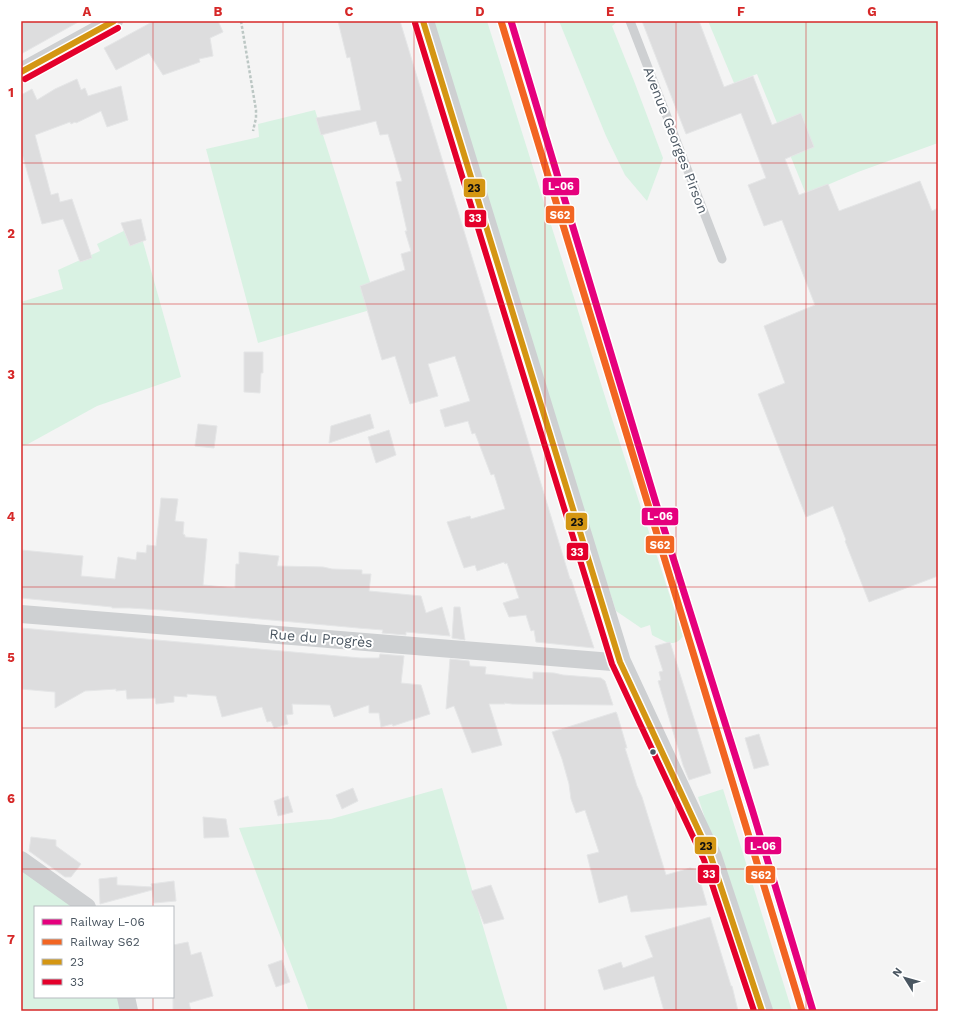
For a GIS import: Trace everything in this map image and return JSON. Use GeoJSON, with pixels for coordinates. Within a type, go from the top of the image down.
{"type":"FeatureCollection","features":[{"type":"Feature","properties":{"kind":"street"},"geometry":{"type":"LineString","coordinates":[[21,72],[114,21]]}},
{"type":"Feature","properties":{"kind":"street"},"geometry":{"type":"LineString","coordinates":[[423,21],[620,662],[711,858],[762,1011]]}},
{"type":"Feature","properties":{"kind":"street","name":"Rue du Progrès"},"geometry":{"type":"LineString","coordinates":[[21,614],[620,662]]}},
{"type":"Feature","properties":{"kind":"street"},"geometry":{"type":"LineString","coordinates":[[21,860],[86,906]]}},
{"type":"Feature","properties":{"kind":"street"},"geometry":{"type":"LineString","coordinates":[[126,998],[129,1011]]}},
{"type":"Feature","properties":{"kind":"lane","name":"Avenue Georges Pirson"},"geometry":{"type":"LineString","coordinates":[[630,21],[722,259]]}},
{"type":"Feature","properties":{"kind":"path"},"geometry":{"type":"LineString","coordinates":[[241,21],[256,110],[253,131]]}},
{"type":"Feature","properties":{"kind":"green space"},"geometry":{"type":"Polygon","coordinates":[[[423,21],[487,21],[613,422],[683,636],[676,642],[669,643],[661,640],[652,635],[650,625],[641,628],[616,611],[423,21]]]}},
{"type":"Feature","properties":{"kind":"green space"},"geometry":{"type":"Polygon","coordinates":[[[559,21],[618,21],[612,26],[663,158],[647,201],[625,175],[606,136],[559,21]]]}},
{"type":"Feature","properties":{"kind":"green space"},"geometry":{"type":"Polygon","coordinates":[[[708,21],[938,21],[938,143],[858,172],[806,194],[757,74],[734,83],[708,21]]]}},
{"type":"Feature","properties":{"kind":"green space"},"geometry":{"type":"Polygon","coordinates":[[[315,110],[371,285],[370,310],[258,343],[206,149],[259,137],[258,124],[315,110]]]}},
{"type":"Feature","properties":{"kind":"green space"},"geometry":{"type":"Polygon","coordinates":[[[138,224],[181,377],[97,406],[28,444],[21,446],[21,302],[63,289],[58,270],[100,251],[97,244],[138,224]]]}},
{"type":"Feature","properties":{"kind":"green space"},"geometry":{"type":"Polygon","coordinates":[[[442,788],[508,1011],[309,1011],[239,828],[331,819],[442,788]]]}},
{"type":"Feature","properties":{"kind":"green space"},"geometry":{"type":"Polygon","coordinates":[[[723,789],[792,1011],[762,1011],[717,855],[698,797],[723,789]]]}},
{"type":"Feature","properties":{"kind":"green space"},"geometry":{"type":"Polygon","coordinates":[[[21,860],[86,906],[34,906],[34,998],[126,998],[129,1011],[21,1011],[21,860]]]}},
{"type":"Feature","properties":{"kind":"building"},"geometry":{"type":"Polygon","coordinates":[[[21,21],[80,21],[21,54],[21,21]]]}},
{"type":"Feature","properties":{"kind":"building"},"geometry":{"type":"Polygon","coordinates":[[[154,21],[218,21],[223,32],[210,38],[213,56],[199,59],[200,62],[163,75],[149,53],[116,70],[104,48],[154,21]]]}},
{"type":"Feature","properties":{"kind":"building"},"geometry":{"type":"Polygon","coordinates":[[[338,21],[400,21],[570,579],[594,648],[536,642],[534,630],[531,631],[526,615],[509,617],[503,603],[519,598],[507,563],[505,564],[504,562],[477,571],[475,565],[464,568],[447,522],[470,516],[471,519],[505,509],[494,474],[491,475],[475,433],[472,434],[468,421],[445,427],[440,410],[470,401],[455,356],[428,364],[438,396],[410,404],[395,356],[382,360],[360,286],[405,270],[401,254],[411,251],[405,231],[407,231],[396,182],[402,181],[388,134],[380,135],[376,121],[321,135],[316,118],[361,110],[350,57],[347,58],[338,21]]]}},
{"type":"Feature","properties":{"kind":"building"},"geometry":{"type":"Polygon","coordinates":[[[642,21],[699,21],[724,87],[753,76],[772,125],[801,113],[814,147],[785,159],[799,195],[828,184],[839,211],[920,181],[932,211],[938,208],[938,576],[869,602],[833,506],[806,517],[758,394],[785,383],[764,326],[815,305],[782,220],[764,226],[748,185],[766,178],[741,113],[686,134],[642,21]]]}},
{"type":"Feature","properties":{"kind":"building"},"geometry":{"type":"Polygon","coordinates":[[[77,79],[81,90],[85,88],[88,96],[121,86],[128,120],[107,127],[101,111],[76,123],[71,124],[70,122],[35,135],[51,195],[58,193],[60,202],[72,199],[92,258],[80,262],[63,219],[42,224],[21,150],[21,95],[32,89],[37,100],[55,89],[77,79]]]}},
{"type":"Feature","properties":{"kind":"building"},"geometry":{"type":"Polygon","coordinates":[[[141,219],[146,240],[130,246],[121,223],[141,219]]]}},
{"type":"Feature","properties":{"kind":"building"},"geometry":{"type":"Polygon","coordinates":[[[244,352],[263,352],[263,373],[261,373],[260,393],[244,392],[244,352]]]}},
{"type":"Feature","properties":{"kind":"building"},"geometry":{"type":"Polygon","coordinates":[[[370,414],[374,428],[329,443],[331,426],[370,414]]]}},
{"type":"Feature","properties":{"kind":"building"},"geometry":{"type":"Polygon","coordinates":[[[198,424],[217,426],[214,448],[195,446],[198,424]]]}},
{"type":"Feature","properties":{"kind":"building"},"geometry":{"type":"Polygon","coordinates":[[[389,430],[396,455],[376,463],[368,437],[389,430]]]}},
{"type":"Feature","properties":{"kind":"building"},"geometry":{"type":"Polygon","coordinates":[[[161,498],[178,499],[175,521],[184,522],[183,534],[185,537],[207,539],[203,585],[235,588],[236,564],[239,564],[239,552],[279,556],[277,566],[362,570],[362,574],[371,574],[369,591],[421,596],[426,613],[442,607],[450,636],[406,632],[406,635],[382,633],[383,630],[162,610],[112,608],[21,598],[21,550],[83,556],[81,576],[115,579],[118,557],[136,560],[137,552],[146,553],[147,545],[156,546],[161,498]]]}},
{"type":"Feature","properties":{"kind":"building"},"geometry":{"type":"Polygon","coordinates":[[[454,607],[460,607],[465,640],[452,638],[454,607]]]}},
{"type":"Feature","properties":{"kind":"building"},"geometry":{"type":"Polygon","coordinates":[[[21,628],[361,658],[379,658],[380,654],[404,656],[401,683],[421,685],[430,714],[393,726],[392,724],[381,727],[379,713],[369,713],[369,705],[334,717],[330,705],[292,704],[293,714],[286,715],[288,724],[274,728],[271,721],[267,722],[262,707],[222,717],[216,696],[187,694],[187,697],[174,696],[174,702],[156,704],[155,698],[127,699],[126,690],[116,691],[116,689],[85,691],[55,708],[55,692],[21,689],[21,628]]]}},
{"type":"Feature","properties":{"kind":"building"},"geometry":{"type":"Polygon","coordinates":[[[670,642],[711,773],[689,780],[683,765],[658,681],[661,680],[659,672],[663,671],[655,646],[670,642]]]}},
{"type":"Feature","properties":{"kind":"building"},"geometry":{"type":"Polygon","coordinates":[[[450,659],[469,661],[470,666],[486,667],[485,674],[533,679],[533,672],[601,678],[605,681],[613,705],[489,704],[502,745],[472,753],[454,706],[446,709],[450,659]]]}},
{"type":"Feature","properties":{"kind":"building"},"geometry":{"type":"Polygon","coordinates":[[[616,712],[627,748],[625,748],[666,875],[690,868],[697,870],[707,905],[631,912],[627,895],[599,903],[587,855],[599,852],[585,810],[576,813],[571,799],[569,784],[562,759],[552,732],[616,712]]]}},
{"type":"Feature","properties":{"kind":"building"},"geometry":{"type":"Polygon","coordinates":[[[759,734],[769,765],[754,769],[745,738],[759,734]]]}},
{"type":"Feature","properties":{"kind":"building"},"geometry":{"type":"Polygon","coordinates":[[[353,788],[358,801],[342,809],[336,795],[353,788]]]}},
{"type":"Feature","properties":{"kind":"building"},"geometry":{"type":"Polygon","coordinates":[[[288,796],[293,812],[278,816],[274,801],[288,796]]]}},
{"type":"Feature","properties":{"kind":"building"},"geometry":{"type":"Polygon","coordinates":[[[203,817],[226,819],[229,837],[204,838],[203,817]]]}},
{"type":"Feature","properties":{"kind":"building"},"geometry":{"type":"Polygon","coordinates":[[[31,837],[56,840],[56,846],[81,864],[71,877],[65,877],[29,851],[31,837]]]}},
{"type":"Feature","properties":{"kind":"building"},"geometry":{"type":"Polygon","coordinates":[[[117,877],[117,885],[152,887],[151,884],[174,881],[176,901],[154,903],[152,890],[100,904],[99,879],[117,877]]]}},
{"type":"Feature","properties":{"kind":"building"},"geometry":{"type":"Polygon","coordinates":[[[491,885],[504,919],[484,924],[471,891],[491,885]]]}},
{"type":"Feature","properties":{"kind":"building"},"geometry":{"type":"Polygon","coordinates":[[[710,917],[732,986],[738,1011],[664,1011],[654,976],[604,990],[598,970],[621,962],[623,968],[653,957],[645,936],[710,917]]]}},
{"type":"Feature","properties":{"kind":"building"},"geometry":{"type":"Polygon","coordinates":[[[188,942],[191,955],[201,952],[213,996],[189,1003],[191,1011],[173,1011],[174,945],[188,942]]]}},
{"type":"Feature","properties":{"kind":"building"},"geometry":{"type":"Polygon","coordinates":[[[282,960],[290,982],[276,987],[268,965],[282,960]]]}},
{"type":"Feature","properties":{"kind":"rail line","name":"S62"},"geometry":{"type":"LineString","coordinates":[[501,21],[802,1011]]}},
{"type":"Feature","properties":{"kind":"rail line","name":"L-06"},"geometry":{"type":"LineString","coordinates":[[511,21],[655,500],[752,809],[813,1011]]}},
{"type":"Feature","properties":{"kind":"transit line","name":"23"},"geometry":{"type":"LineString","coordinates":[[21,72],[114,21]]}},
{"type":"Feature","properties":{"kind":"transit line","name":"23"},"geometry":{"type":"LineString","coordinates":[[423,21],[620,662],[711,857],[762,1011]]}},
{"type":"Feature","properties":{"kind":"transit line","name":"33"},"geometry":{"type":"LineString","coordinates":[[415,23],[612,664],[704,860],[754,1011]]}},
{"type":"Feature","properties":{"kind":"transit line","name":"33"},"geometry":{"type":"LineString","coordinates":[[25,79],[118,28]]}}]}
